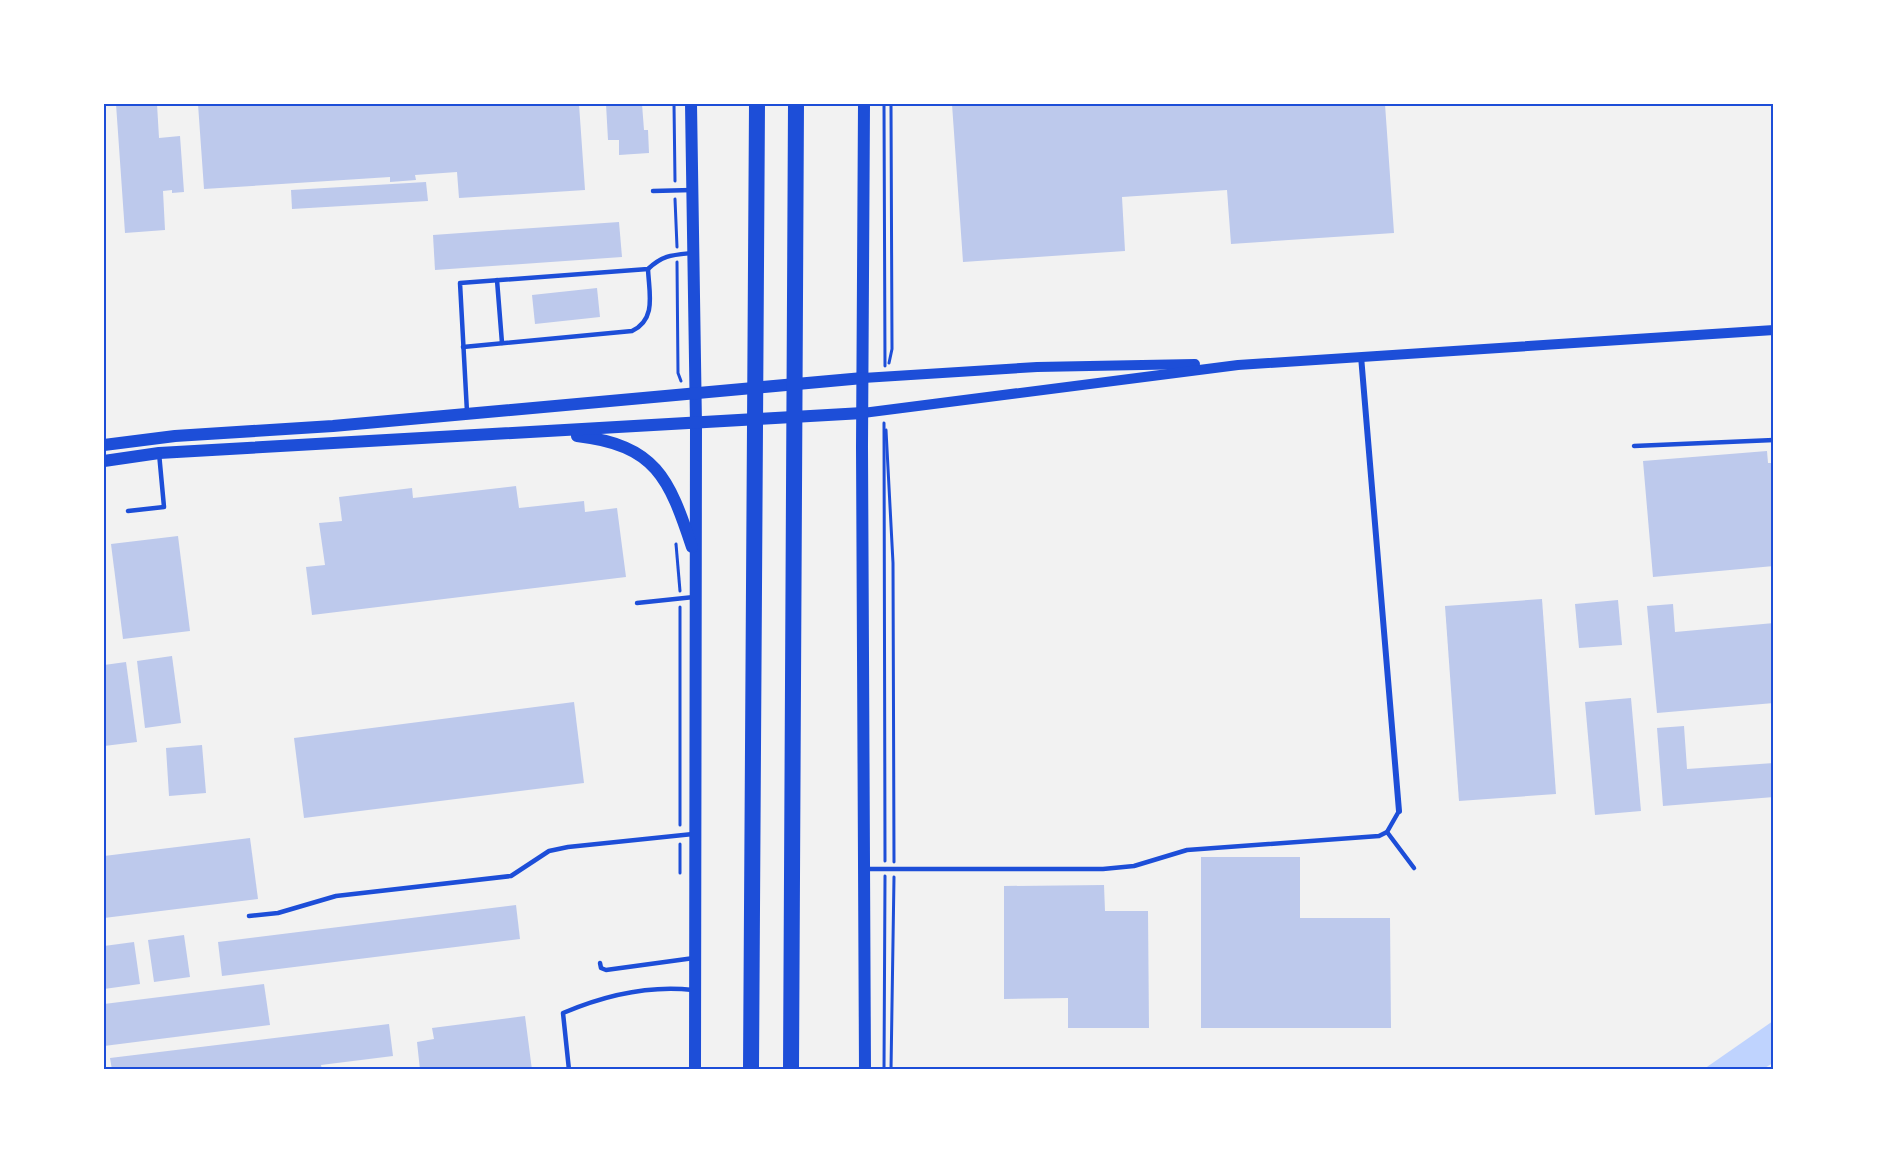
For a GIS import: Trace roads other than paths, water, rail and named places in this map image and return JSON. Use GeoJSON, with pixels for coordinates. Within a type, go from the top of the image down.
{"type":"FeatureCollection","features":[{"type":"Feature","properties":{"kind":"highway"},"geometry":{"type":"LineString","coordinates":[[751,1070],[757,104]]}},
{"type":"Feature","properties":{"kind":"highway"},"geometry":{"type":"LineString","coordinates":[[791,1070],[796,104]]}},
{"type":"Feature","properties":{"kind":"main road"},"geometry":{"type":"LineString","coordinates":[[691,104],[696,393],[695,1070]]}},
{"type":"Feature","properties":{"kind":"main road"},"geometry":{"type":"LineString","coordinates":[[864,104],[862,378],[865,1070]]}},
{"type":"Feature","properties":{"kind":"main road"},"geometry":{"type":"LineString","coordinates":[[104,446],[175,436],[333,426],[466,412],[862,378]]}},
{"type":"Feature","properties":{"kind":"main road"},"geometry":{"type":"LineString","coordinates":[[104,461],[159,453],[863,413]]}},
{"type":"Feature","properties":{"kind":"main road"},"geometry":{"type":"LineString","coordinates":[[543,432],[590,438],[632,450],[643,456],[668,483],[696,559]]}},
{"type":"Feature","properties":{"kind":"street"},"geometry":{"type":"LineString","coordinates":[[863,413],[1238,365],[1773,330]]}},
{"type":"Feature","properties":{"kind":"street"},"geometry":{"type":"LineString","coordinates":[[1361,356],[1399,811]]}},
{"type":"Feature","properties":{"kind":"street"},"geometry":{"type":"LineString","coordinates":[[862,378],[1071,366],[1238,365]]}},
{"type":"Feature","properties":{"kind":"lane"},"geometry":{"type":"LineString","coordinates":[[653,191],[692,190]]}},
{"type":"Feature","properties":{"kind":"lane"},"geometry":{"type":"LineString","coordinates":[[466,412],[460,283],[648,269],[658,259],[666,256],[693,253]]}},
{"type":"Feature","properties":{"kind":"lane"},"geometry":{"type":"LineString","coordinates":[[463,347],[632,331],[647,319],[651,311],[648,269]]}},
{"type":"Feature","properties":{"kind":"lane"},"geometry":{"type":"LineString","coordinates":[[498,280],[502,343]]}},
{"type":"Feature","properties":{"kind":"lane"},"geometry":{"type":"LineString","coordinates":[[1634,446],[1773,440]]}},
{"type":"Feature","properties":{"kind":"lane"},"geometry":{"type":"LineString","coordinates":[[128,511],[165,507],[159,453]]}},
{"type":"Feature","properties":{"kind":"lane"},"geometry":{"type":"LineString","coordinates":[[637,603],[696,597]]}},
{"type":"Feature","properties":{"kind":"lane"},"geometry":{"type":"LineString","coordinates":[[864,869],[1103,869],[1134,866],[1187,850],[1379,836],[1388,831],[1399,811]]}},
{"type":"Feature","properties":{"kind":"lane"},"geometry":{"type":"LineString","coordinates":[[1388,831],[1413,868]]}},
{"type":"Feature","properties":{"kind":"lane"},"geometry":{"type":"LineString","coordinates":[[249,916],[278,913],[336,896],[512,876],[549,851],[568,847],[696,834]]}},
{"type":"Feature","properties":{"kind":"lane"},"geometry":{"type":"LineString","coordinates":[[600,963],[601,968],[606,970],[695,958]]}},
{"type":"Feature","properties":{"kind":"lane"},"geometry":{"type":"LineString","coordinates":[[569,1070],[563,1014],[591,1002],[629,993],[680,989],[695,991]]}},
{"type":"Feature","properties":{"kind":"water"},"geometry":{"type":"Polygon","coordinates":[[[1773,1021],[1773,1063],[1763,1069],[1704,1069],[1773,1021]]]}}]}
